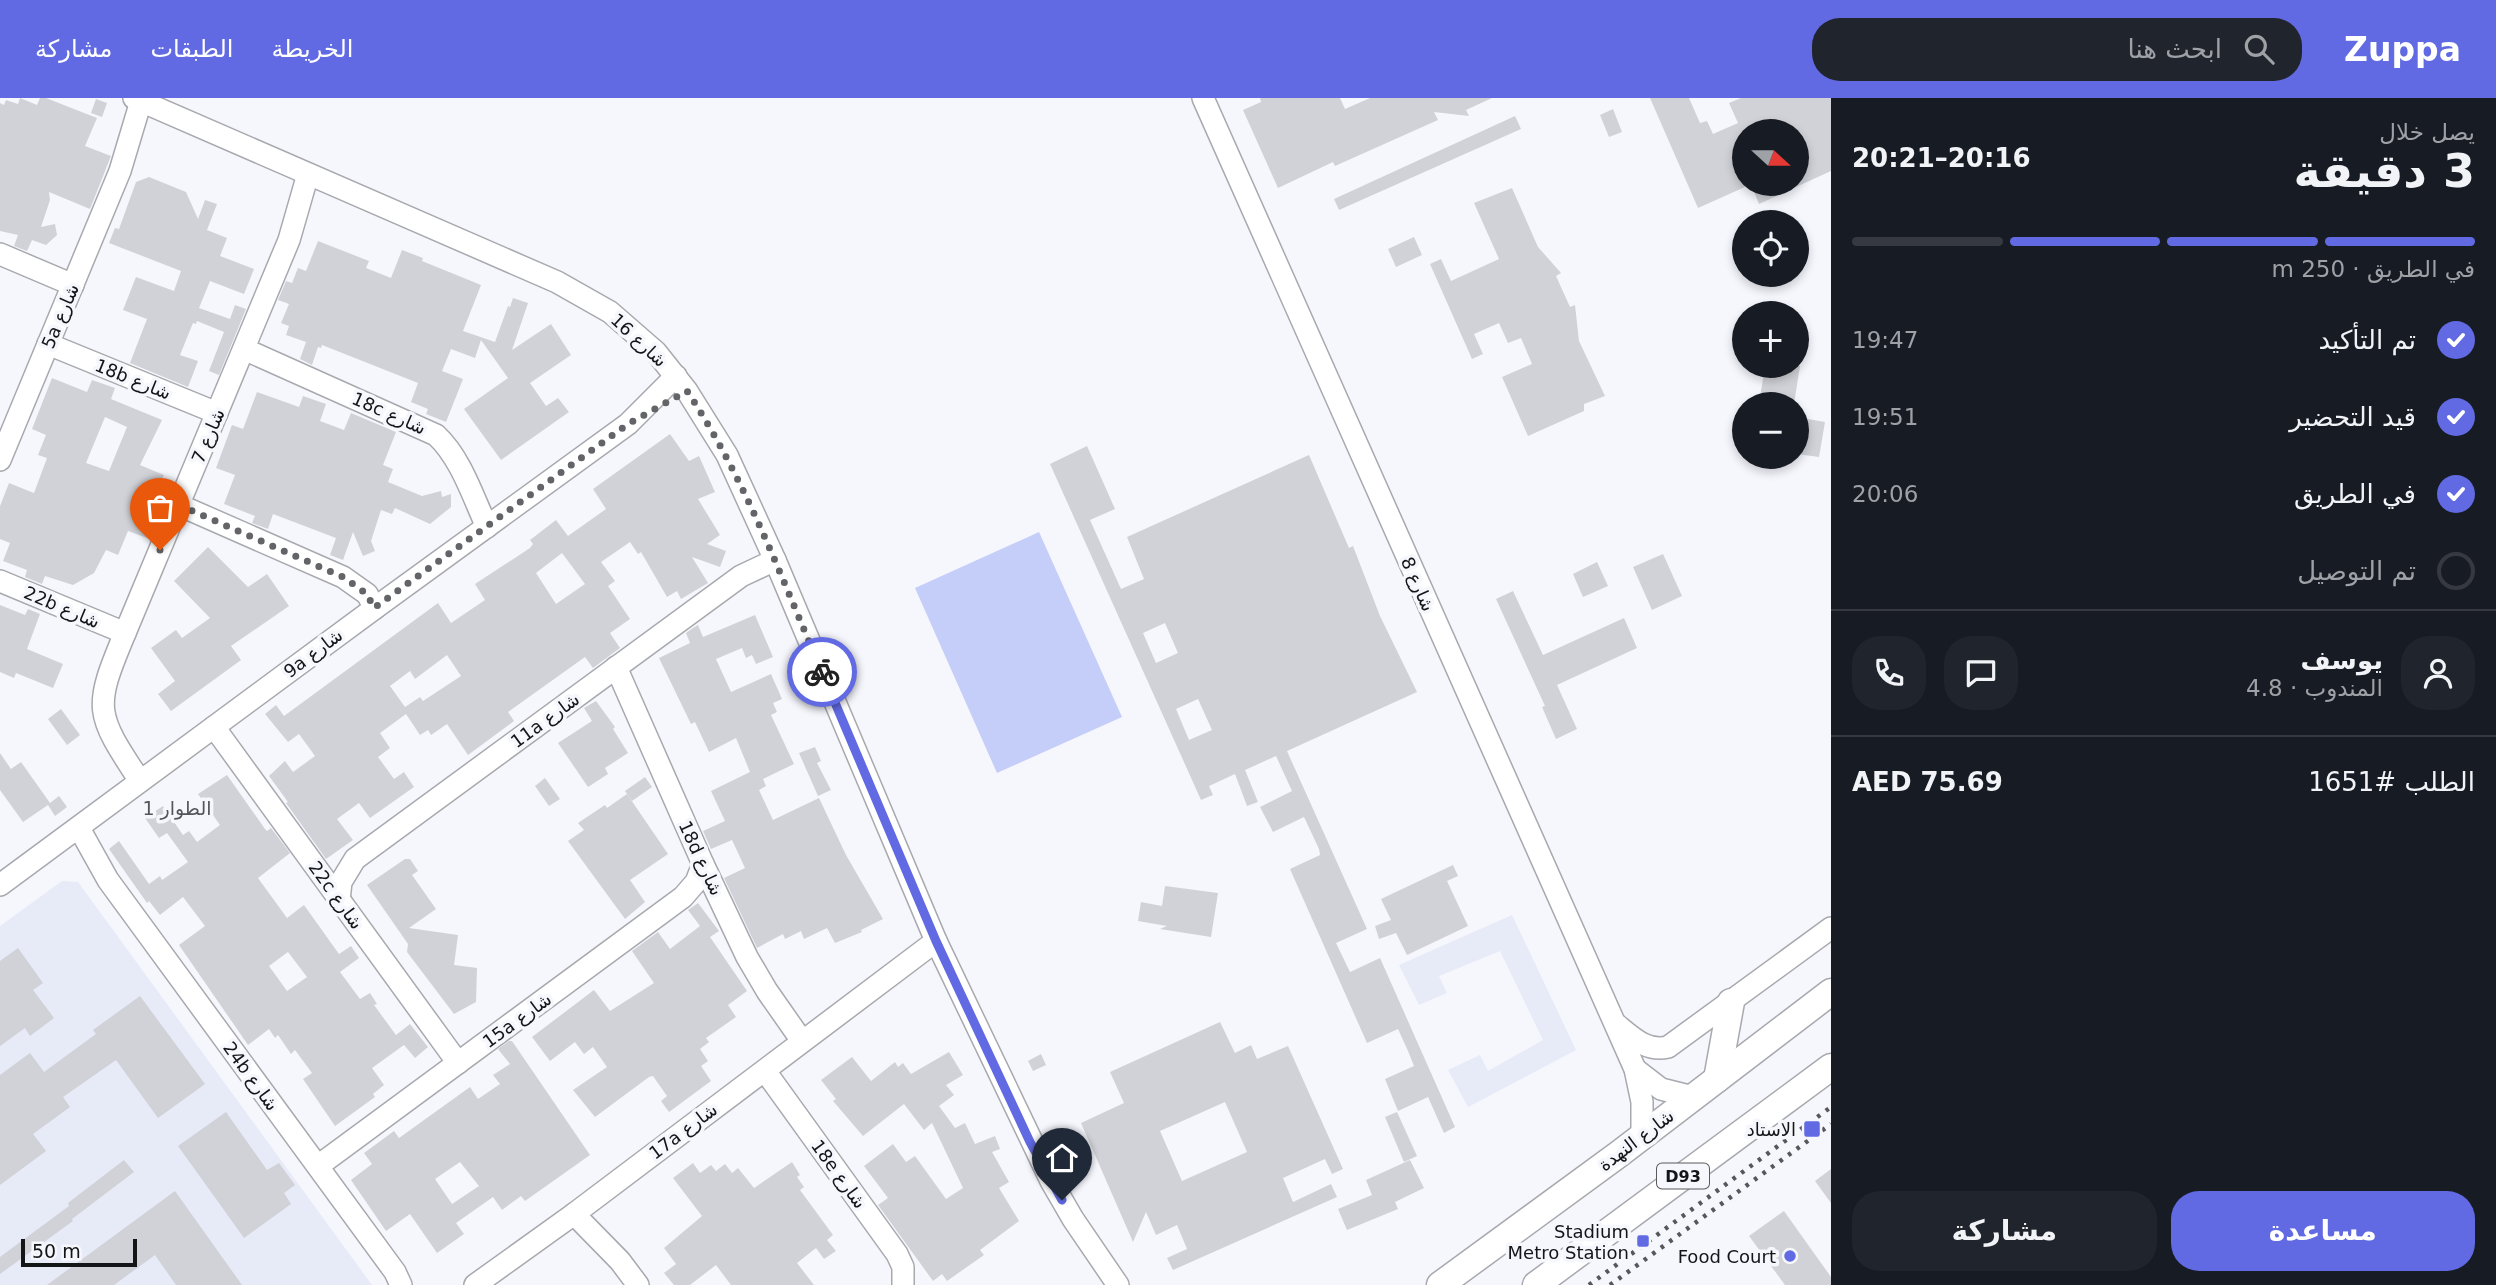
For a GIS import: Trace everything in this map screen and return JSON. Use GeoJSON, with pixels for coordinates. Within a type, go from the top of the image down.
{"type":"FeatureCollection","features":[{"type":"Feature","properties":{"kind":"main road","name":"شارع النهدة"},"geometry":{"type":"LineString","coordinates":[[1440,1285],[1831,992]]}},
{"type":"Feature","properties":{"kind":"main road"},"geometry":{"type":"LineString","coordinates":[[1717,1079],[1731,1002]]}},
{"type":"Feature","properties":{"kind":"main road","name":"D93"},"geometry":{"type":"LineString","coordinates":[[1536,1285],[1568,1273],[1831,1067]]}},
{"type":"Feature","properties":{"kind":"street","name":"شارع 8"},"geometry":{"type":"LineString","coordinates":[[1203,98],[1635,1069],[1642,1102],[1642,1136]]}},
{"type":"Feature","properties":{"kind":"street","name":"5a شارع"},"geometry":{"type":"LineString","coordinates":[[0,460],[120,171],[143,102]]}},
{"type":"Feature","properties":{"kind":"street","name":"شارع 16"},"geometry":{"type":"LineString","coordinates":[[143,102],[584,296],[634,331],[682,383],[727,455],[775,560],[940,949],[1051,1181],[1073,1220],[1118,1285]]}},
{"type":"Feature","properties":{"kind":"street","name":"شارع 7"},"geometry":{"type":"LineString","coordinates":[[147,776],[110,735],[103,710],[104,688],[314,177]]}},
{"type":"Feature","properties":{"kind":"street"},"geometry":{"type":"LineString","coordinates":[[0,254],[74,285]]}},
{"type":"Feature","properties":{"kind":"street","name":"18b شارع"},"geometry":{"type":"LineString","coordinates":[[48,344],[217,413]]}},
{"type":"Feature","properties":{"kind":"street","name":"18c شارع"},"geometry":{"type":"LineString","coordinates":[[244,349],[436,435],[445,443],[487,527]]}},
{"type":"Feature","properties":{"kind":"street","name":"9a شارع"},"geometry":{"type":"LineString","coordinates":[[0,885],[682,383]]}},
{"type":"Feature","properties":{"kind":"street"},"geometry":{"type":"LineString","coordinates":[[179,505],[343,577],[367,594],[374,608]]}},
{"type":"Feature","properties":{"kind":"street","name":"11a شارع"},"geometry":{"type":"LineString","coordinates":[[340,900],[341,882],[355,859],[741,576],[775,560]]}},
{"type":"Feature","properties":{"kind":"street","name":"22b شارع"},"geometry":{"type":"LineString","coordinates":[[0,581],[125,633]]}},
{"type":"Feature","properties":{"kind":"street","name":"18d شارع"},"geometry":{"type":"LineString","coordinates":[[616,667],[752,967],[802,1041]]}},
{"type":"Feature","properties":{"kind":"street","name":"22c شارع"},"geometry":{"type":"LineString","coordinates":[[214,727],[458,1063]]}},
{"type":"Feature","properties":{"kind":"street","name":"24b شارع"},"geometry":{"type":"LineString","coordinates":[[73,833],[88,862],[108,880],[402,1281]]}},
{"type":"Feature","properties":{"kind":"street","name":"15a شارع"},"geometry":{"type":"LineString","coordinates":[[318,1166],[683,897],[696,882],[703,863]]}},
{"type":"Feature","properties":{"kind":"street"},"geometry":{"type":"LineString","coordinates":[[1612,1021],[1643,1045],[1660,1049],[1675,1042],[1831,928]]}},
{"type":"Feature","properties":{"kind":"street","name":"17a شارع"},"geometry":{"type":"LineString","coordinates":[[475,1285],[581,1209],[890,976],[940,949]]}},
{"type":"Feature","properties":{"kind":"street","name":"شارع 8"},"geometry":{"type":"LineString","coordinates":[[1635,1069],[1661,1089],[1693,1097]]}},
{"type":"Feature","properties":{"kind":"street","name":"18e شارع"},"geometry":{"type":"LineString","coordinates":[[765,1071],[897,1254],[903,1267],[903,1283]]}},
{"type":"Feature","properties":{"kind":"street"},"geometry":{"type":"LineString","coordinates":[[581,1209],[638,1285]]}},
{"type":"Feature","properties":{"kind":"shaded area"},"geometry":{"type":"Polygon","coordinates":[[[1039,532],[1122,717],[997,773],[915,588],[1039,532]]]}},
{"type":"Feature","properties":{"kind":"shaded area"},"geometry":{"type":"Polygon","coordinates":[[[62,881],[78,882],[372,1285],[0,1285],[0,926],[62,881]]]}},
{"type":"Feature","properties":{"kind":"shaded area"},"geometry":{"type":"Polygon","coordinates":[[[1512,915],[1576,1050],[1468,1107],[1448,1070],[1480,1055],[1488,1071],[1543,1040],[1500,951],[1439,976],[1447,993],[1419,1005],[1399,965],[1512,915]]]}},
{"type":"Feature","properties":{"kind":"building"},"geometry":{"type":"Polygon","coordinates":[[[20,98],[37,105],[40,98],[46,98],[97,118],[85,146],[111,156],[90,209],[49,192],[50,200],[41,227],[55,224],[57,235],[46,245],[32,240],[27,251],[14,246],[18,235],[0,231],[0,103],[4,105],[6,100],[18,104],[20,98]]]}},
{"type":"Feature","properties":{"kind":"building"},"geometry":{"type":"Polygon","coordinates":[[[1260,98],[1340,98],[1345,109],[1370,98],[1492,98],[1466,110],[1469,116],[1434,112],[1438,120],[1335,166],[1333,162],[1278,188],[1243,110],[1261,102],[1260,98]]]}},
{"type":"Feature","properties":{"kind":"building"},"geometry":{"type":"Polygon","coordinates":[[[1650,98],[1689,98],[1700,123],[1707,121],[1713,134],[1732,126],[1732,193],[1698,208],[1650,98]]]}},
{"type":"Feature","properties":{"kind":"building"},"geometry":{"type":"Polygon","coordinates":[[[1741,98],[1831,98],[1831,171],[1810,181],[1810,119],[1736,119],[1729,103],[1741,98]]]}},
{"type":"Feature","properties":{"kind":"building"},"geometry":{"type":"Polygon","coordinates":[[[96,99],[107,103],[102,117],[91,113],[96,99]]]}},
{"type":"Feature","properties":{"kind":"building"},"geometry":{"type":"Polygon","coordinates":[[[1613,109],[1622,132],[1609,137],[1600,115],[1613,109]]]}},
{"type":"Feature","properties":{"kind":"building"},"geometry":{"type":"Polygon","coordinates":[[[1515,116],[1521,129],[1339,210],[1334,199],[1515,116]]]}},
{"type":"Feature","properties":{"kind":"building"},"geometry":{"type":"Polygon","coordinates":[[[149,177],[186,192],[198,219],[205,200],[217,204],[207,230],[227,238],[220,256],[254,269],[244,294],[210,281],[199,308],[230,319],[235,305],[246,309],[219,375],[209,371],[224,332],[197,321],[196,324],[193,323],[180,355],[198,361],[188,387],[130,363],[147,319],[123,310],[136,277],[174,291],[181,271],[109,243],[115,228],[119,229],[136,182],[149,177]]]}},
{"type":"Feature","properties":{"kind":"building"},"geometry":{"type":"Polygon","coordinates":[[[1512,188],[1538,247],[1561,273],[1556,276],[1570,307],[1575,305],[1579,341],[1605,396],[1584,404],[1584,411],[1528,436],[1502,377],[1532,364],[1521,338],[1508,343],[1499,323],[1474,334],[1483,354],[1472,359],[1430,264],[1441,259],[1451,281],[1499,259],[1474,203],[1512,188]]]}},
{"type":"Feature","properties":{"kind":"building"},"geometry":{"type":"Polygon","coordinates":[[[1756,196],[1776,196],[1759,204],[1756,196]]]}},
{"type":"Feature","properties":{"kind":"building"},"geometry":{"type":"Polygon","coordinates":[[[1414,237],[1422,255],[1396,267],[1388,249],[1414,237]]]}},
{"type":"Feature","properties":{"kind":"building"},"geometry":{"type":"Polygon","coordinates":[[[318,241],[369,261],[366,268],[391,278],[402,250],[481,285],[463,331],[495,342],[513,298],[528,303],[512,350],[551,324],[571,355],[530,383],[546,406],[558,398],[569,412],[501,460],[464,409],[508,378],[481,340],[475,358],[451,349],[442,371],[463,379],[446,422],[426,414],[428,409],[411,402],[418,383],[322,345],[321,348],[318,347],[312,365],[300,359],[306,342],[286,335],[289,326],[281,323],[289,304],[278,300],[286,281],[292,283],[298,268],[306,271],[318,241]]]}},
{"type":"Feature","properties":{"kind":"building"},"geometry":{"type":"Polygon","coordinates":[[[52,378],[87,392],[92,380],[115,388],[111,399],[162,420],[140,465],[164,475],[150,509],[161,513],[150,539],[128,531],[118,555],[106,550],[94,573],[73,585],[45,576],[42,584],[25,577],[27,570],[3,561],[10,543],[0,539],[0,506],[9,483],[34,493],[47,458],[38,455],[46,435],[32,429],[52,378]],[[105,417],[86,463],[109,471],[127,427],[105,417]]]}},
{"type":"Feature","properties":{"kind":"building"},"geometry":{"type":"Polygon","coordinates":[[[1763,378],[1798,378],[1796,392],[1761,392],[1763,378]]]}},
{"type":"Feature","properties":{"kind":"building"},"geometry":{"type":"Polygon","coordinates":[[[257,392],[299,407],[303,396],[326,404],[320,421],[344,430],[351,413],[396,432],[383,465],[393,469],[388,482],[422,496],[441,491],[442,497],[451,494],[451,507],[430,524],[395,508],[392,514],[381,510],[371,541],[375,551],[363,556],[353,532],[343,560],[330,555],[336,538],[273,514],[268,529],[252,523],[255,516],[224,504],[235,475],[216,468],[232,425],[243,429],[257,392]]]}},
{"type":"Feature","properties":{"kind":"building"},"geometry":{"type":"Polygon","coordinates":[[[1809,419],[1825,422],[1819,457],[1809,456],[1809,419]]]}},
{"type":"Feature","properties":{"kind":"building"},"geometry":{"type":"Polygon","coordinates":[[[670,434],[689,461],[699,456],[715,492],[698,499],[720,535],[707,544],[726,551],[720,567],[692,557],[708,583],[681,599],[677,591],[667,597],[641,552],[638,554],[630,542],[601,562],[615,581],[608,586],[630,619],[610,633],[620,648],[593,668],[585,657],[508,712],[514,721],[468,755],[447,724],[431,735],[428,730],[420,735],[406,714],[380,733],[390,748],[378,757],[394,779],[404,772],[414,787],[370,818],[359,803],[337,819],[353,840],[326,859],[269,776],[285,761],[293,772],[315,756],[299,734],[288,742],[265,714],[276,705],[284,716],[438,603],[451,623],[485,600],[475,584],[530,548],[533,544],[530,540],[556,520],[568,536],[606,509],[593,489],[670,434]],[[562,553],[536,573],[556,604],[585,584],[562,553]],[[447,655],[415,679],[410,671],[390,686],[405,707],[420,697],[423,701],[461,676],[447,655]]]}},
{"type":"Feature","properties":{"kind":"building"},"geometry":{"type":"Polygon","coordinates":[[[1087,446],[1115,509],[1090,520],[1121,589],[1144,579],[1127,537],[1309,455],[1349,548],[1353,546],[1380,616],[1417,692],[1287,751],[1367,929],[1336,943],[1350,972],[1380,958],[1455,1127],[1444,1133],[1428,1097],[1398,1111],[1385,1079],[1414,1066],[1408,1051],[1398,1029],[1367,1043],[1290,869],[1320,855],[1319,849],[1304,817],[1273,832],[1260,807],[1292,791],[1276,756],[1245,770],[1258,802],[1247,806],[1235,774],[1209,786],[1213,795],[1201,800],[1050,464],[1087,446]],[[1165,623],[1143,633],[1156,663],[1178,653],[1165,623]],[[1198,699],[1176,709],[1189,740],[1212,730],[1198,699]]]}},
{"type":"Feature","properties":{"kind":"building"},"geometry":{"type":"Polygon","coordinates":[[[208,547],[248,587],[267,574],[289,606],[231,646],[241,660],[171,711],[158,694],[175,681],[151,648],[176,630],[182,638],[210,618],[174,581],[208,547]]]}},
{"type":"Feature","properties":{"kind":"building"},"geometry":{"type":"Polygon","coordinates":[[[1663,554],[1682,596],[1652,610],[1633,567],[1663,554]]]}},
{"type":"Feature","properties":{"kind":"building"},"geometry":{"type":"Polygon","coordinates":[[[1597,562],[1608,586],[1583,597],[1573,574],[1597,562]]]}},
{"type":"Feature","properties":{"kind":"building"},"geometry":{"type":"Polygon","coordinates":[[[1513,591],[1543,655],[1624,618],[1637,648],[1557,685],[1577,729],[1556,739],[1542,707],[1545,706],[1496,599],[1513,591]]]}},
{"type":"Feature","properties":{"kind":"building"},"geometry":{"type":"Polygon","coordinates":[[[0,605],[25,615],[28,609],[40,614],[27,649],[63,664],[53,688],[16,673],[14,678],[0,672],[0,605]]]}},
{"type":"Feature","properties":{"kind":"building"},"geometry":{"type":"Polygon","coordinates":[[[755,615],[773,657],[756,664],[752,655],[746,658],[742,648],[716,659],[731,692],[771,674],[782,699],[773,703],[777,712],[771,715],[794,764],[763,779],[766,786],[759,790],[773,820],[819,798],[846,855],[883,919],[861,930],[862,932],[835,943],[827,928],[804,939],[801,931],[785,939],[783,934],[757,948],[724,878],[745,868],[732,840],[711,849],[703,831],[725,821],[711,791],[750,772],[736,738],[709,752],[695,722],[691,724],[659,658],[690,643],[686,633],[698,625],[703,637],[755,615]]]}},
{"type":"Feature","properties":{"kind":"building"},"geometry":{"type":"Polygon","coordinates":[[[596,701],[615,727],[613,729],[628,753],[605,768],[608,774],[588,787],[558,743],[592,721],[584,708],[596,701]]]}},
{"type":"Feature","properties":{"kind":"building"},"geometry":{"type":"Polygon","coordinates":[[[61,709],[80,735],[67,745],[48,719],[61,709]]]}},
{"type":"Feature","properties":{"kind":"building"},"geometry":{"type":"Polygon","coordinates":[[[815,747],[821,761],[817,763],[831,790],[818,796],[799,753],[815,747]]]}},
{"type":"Feature","properties":{"kind":"building"},"geometry":{"type":"Polygon","coordinates":[[[0,753],[11,769],[21,762],[50,803],[59,796],[67,807],[55,816],[48,805],[23,822],[0,790],[0,753]]]}},
{"type":"Feature","properties":{"kind":"building"},"geometry":{"type":"Polygon","coordinates":[[[227,775],[265,829],[267,831],[271,828],[290,853],[258,878],[287,918],[304,905],[339,954],[351,946],[359,958],[340,972],[360,999],[370,993],[377,1004],[374,1005],[396,1035],[410,1024],[428,1047],[415,1058],[404,1045],[372,1068],[384,1085],[373,1094],[375,1097],[335,1126],[303,1079],[312,1073],[295,1050],[291,1054],[278,1035],[275,1038],[269,1029],[248,1045],[179,945],[205,926],[183,897],[160,915],[149,901],[147,903],[109,849],[119,841],[149,884],[160,876],[162,880],[188,862],[167,833],[159,838],[145,818],[163,806],[183,835],[189,831],[197,842],[220,825],[198,794],[227,775]],[[288,952],[269,966],[287,991],[307,977],[288,952]]]}},
{"type":"Feature","properties":{"kind":"building"},"geometry":{"type":"Polygon","coordinates":[[[645,777],[652,787],[632,801],[625,791],[645,777]]]}},
{"type":"Feature","properties":{"kind":"building"},"geometry":{"type":"Polygon","coordinates":[[[545,778],[560,799],[549,806],[535,786],[545,778]]]}},
{"type":"Feature","properties":{"kind":"building"},"geometry":{"type":"Polygon","coordinates":[[[627,794],[668,854],[630,880],[645,902],[625,919],[568,841],[584,830],[578,823],[627,794]]]}},
{"type":"Feature","properties":{"kind":"building"},"geometry":{"type":"Polygon","coordinates":[[[405,859],[410,859],[418,871],[412,875],[436,909],[409,928],[458,935],[454,965],[477,968],[476,1002],[454,1014],[407,952],[408,944],[367,885],[405,859]]]}},
{"type":"Feature","properties":{"kind":"building"},"geometry":{"type":"Polygon","coordinates":[[[1453,865],[1458,876],[1447,881],[1468,926],[1407,955],[1396,933],[1379,939],[1375,926],[1391,920],[1381,899],[1453,865]]]}},
{"type":"Feature","properties":{"kind":"building"},"geometry":{"type":"Polygon","coordinates":[[[1165,886],[1218,893],[1211,937],[1160,929],[1167,926],[1138,921],[1141,902],[1162,906],[1165,886]]]}},
{"type":"Feature","properties":{"kind":"building"},"geometry":{"type":"Polygon","coordinates":[[[698,903],[719,931],[710,937],[747,991],[728,1005],[736,1017],[706,1038],[709,1042],[700,1049],[708,1061],[701,1066],[711,1081],[669,1112],[661,1101],[667,1096],[653,1076],[649,1077],[595,1117],[573,1090],[607,1067],[593,1047],[584,1054],[575,1042],[550,1061],[532,1037],[594,990],[610,1011],[654,983],[632,951],[658,932],[670,949],[700,926],[688,910],[698,903]]]}},
{"type":"Feature","properties":{"kind":"building"},"geometry":{"type":"Polygon","coordinates":[[[18,948],[43,983],[33,990],[54,1018],[30,1036],[25,1028],[0,1046],[0,961],[18,948]]]}},
{"type":"Feature","properties":{"kind":"building"},"geometry":{"type":"Polygon","coordinates":[[[140,996],[205,1084],[158,1118],[116,1060],[63,1097],[70,1107],[33,1134],[46,1151],[0,1185],[0,1075],[30,1053],[44,1072],[96,1034],[93,1030],[140,996]]]}},
{"type":"Feature","properties":{"kind":"building"},"geometry":{"type":"Polygon","coordinates":[[[1220,1022],[1235,1053],[1251,1045],[1257,1059],[1288,1046],[1343,1169],[1332,1174],[1325,1159],[1283,1178],[1293,1202],[1331,1184],[1337,1197],[1173,1270],[1167,1258],[1187,1249],[1177,1225],[1156,1235],[1146,1212],[1133,1242],[1081,1123],[1124,1103],[1110,1072],[1220,1022]],[[1225,1102],[1160,1131],[1182,1181],[1247,1152],[1225,1102]]]}},
{"type":"Feature","properties":{"kind":"building"},"geometry":{"type":"Polygon","coordinates":[[[512,1041],[590,1155],[525,1201],[521,1196],[502,1210],[493,1197],[456,1223],[464,1234],[437,1253],[410,1214],[386,1231],[351,1180],[372,1164],[364,1153],[394,1131],[399,1138],[470,1087],[478,1099],[500,1084],[493,1075],[510,1064],[498,1049],[512,1041]],[[460,1162],[435,1179],[452,1204],[479,1186],[460,1162]]]}},
{"type":"Feature","properties":{"kind":"building"},"geometry":{"type":"Polygon","coordinates":[[[949,1052],[963,1075],[946,1085],[954,1095],[939,1106],[955,1128],[965,1123],[975,1144],[995,1136],[1000,1149],[992,1152],[1009,1182],[999,1188],[1019,1221],[980,1250],[984,1255],[947,1281],[942,1274],[933,1281],[878,1205],[888,1198],[864,1166],[893,1144],[906,1162],[915,1156],[946,1199],[963,1188],[932,1123],[924,1130],[904,1104],[863,1136],[833,1101],[836,1099],[821,1080],[852,1057],[871,1081],[895,1062],[898,1067],[903,1063],[911,1074],[949,1052]]]}},
{"type":"Feature","properties":{"kind":"building"},"geometry":{"type":"Polygon","coordinates":[[[1041,1054],[1046,1065],[1033,1071],[1028,1061],[1041,1054]]]}},
{"type":"Feature","properties":{"kind":"building"},"geometry":{"type":"Polygon","coordinates":[[[226,1112],[267,1170],[279,1163],[295,1185],[284,1193],[291,1204],[244,1238],[178,1146],[226,1112]]]}},
{"type":"Feature","properties":{"kind":"building"},"geometry":{"type":"Polygon","coordinates":[[[1397,1112],[1417,1156],[1404,1162],[1385,1117],[1397,1112]]]}},
{"type":"Feature","properties":{"kind":"building"},"geometry":{"type":"Polygon","coordinates":[[[124,1160],[134,1172],[0,1274],[0,1257],[69,1206],[68,1203],[124,1160]]]}},
{"type":"Feature","properties":{"kind":"building"},"geometry":{"type":"Polygon","coordinates":[[[1410,1160],[1424,1188],[1395,1202],[1398,1209],[1347,1230],[1338,1209],[1372,1195],[1366,1180],[1410,1160]]]}},
{"type":"Feature","properties":{"kind":"building"},"geometry":{"type":"Polygon","coordinates":[[[792,1162],[804,1187],[800,1190],[833,1235],[827,1240],[836,1251],[824,1259],[816,1248],[797,1263],[814,1285],[731,1285],[716,1265],[690,1285],[674,1285],[664,1273],[676,1264],[664,1248],[702,1216],[673,1178],[693,1163],[700,1173],[711,1165],[716,1171],[725,1164],[732,1173],[738,1168],[754,1188],[792,1162]]]}},
{"type":"Feature","properties":{"kind":"building"},"geometry":{"type":"Polygon","coordinates":[[[1831,1169],[1831,1203],[1815,1181],[1831,1169]]]}},
{"type":"Feature","properties":{"kind":"building"},"geometry":{"type":"Polygon","coordinates":[[[175,1191],[242,1285],[176,1285],[155,1255],[114,1285],[47,1285],[175,1191]]]}},
{"type":"Feature","properties":{"kind":"building","name":"Food Court"},"geometry":{"type":"Polygon","coordinates":[[[1784,1211],[1831,1277],[1831,1285],[1785,1285],[1749,1236],[1784,1211]]]}},
{"type":"Feature","properties":{"kind":"railway"},"geometry":{"type":"LineString","coordinates":[[1589,1285],[1831,1107]]}},
{"type":"Feature","properties":{"kind":"railway"},"geometry":{"type":"LineString","coordinates":[[1610,1285],[1831,1124]]}},
{"type":"Feature","properties":{"kind":"way so far"},"geometry":{"type":"LineString","coordinates":[[160,550],[179,505],[343,577],[367,594],[374,608],[628,424],[687,391],[727,455],[745,492],[822,672]]}},
{"type":"Feature","properties":{"kind":"place","name":"الاستاد"},"geometry":{"type":"Point","coordinates":[1812,1129]}},
{"type":"Feature","properties":{"kind":"place","name":"Stadium Metro Station"},"geometry":{"type":"Point","coordinates":[1643,1241]}},
{"type":"Feature","properties":{"kind":"place","name":"Food Court"},"geometry":{"type":"Point","coordinates":[1790,1256]}},
{"type":"Feature","properties":{"kind":"district","name":"الطوار 1"},"geometry":{"type":"Point","coordinates":[177,808]}},
{"type":"Feature","properties":{"kind":"route"},"geometry":{"type":"LineString","coordinates":[[822,672],[936,941],[1030,1142],[1062,1200]]}}]}
